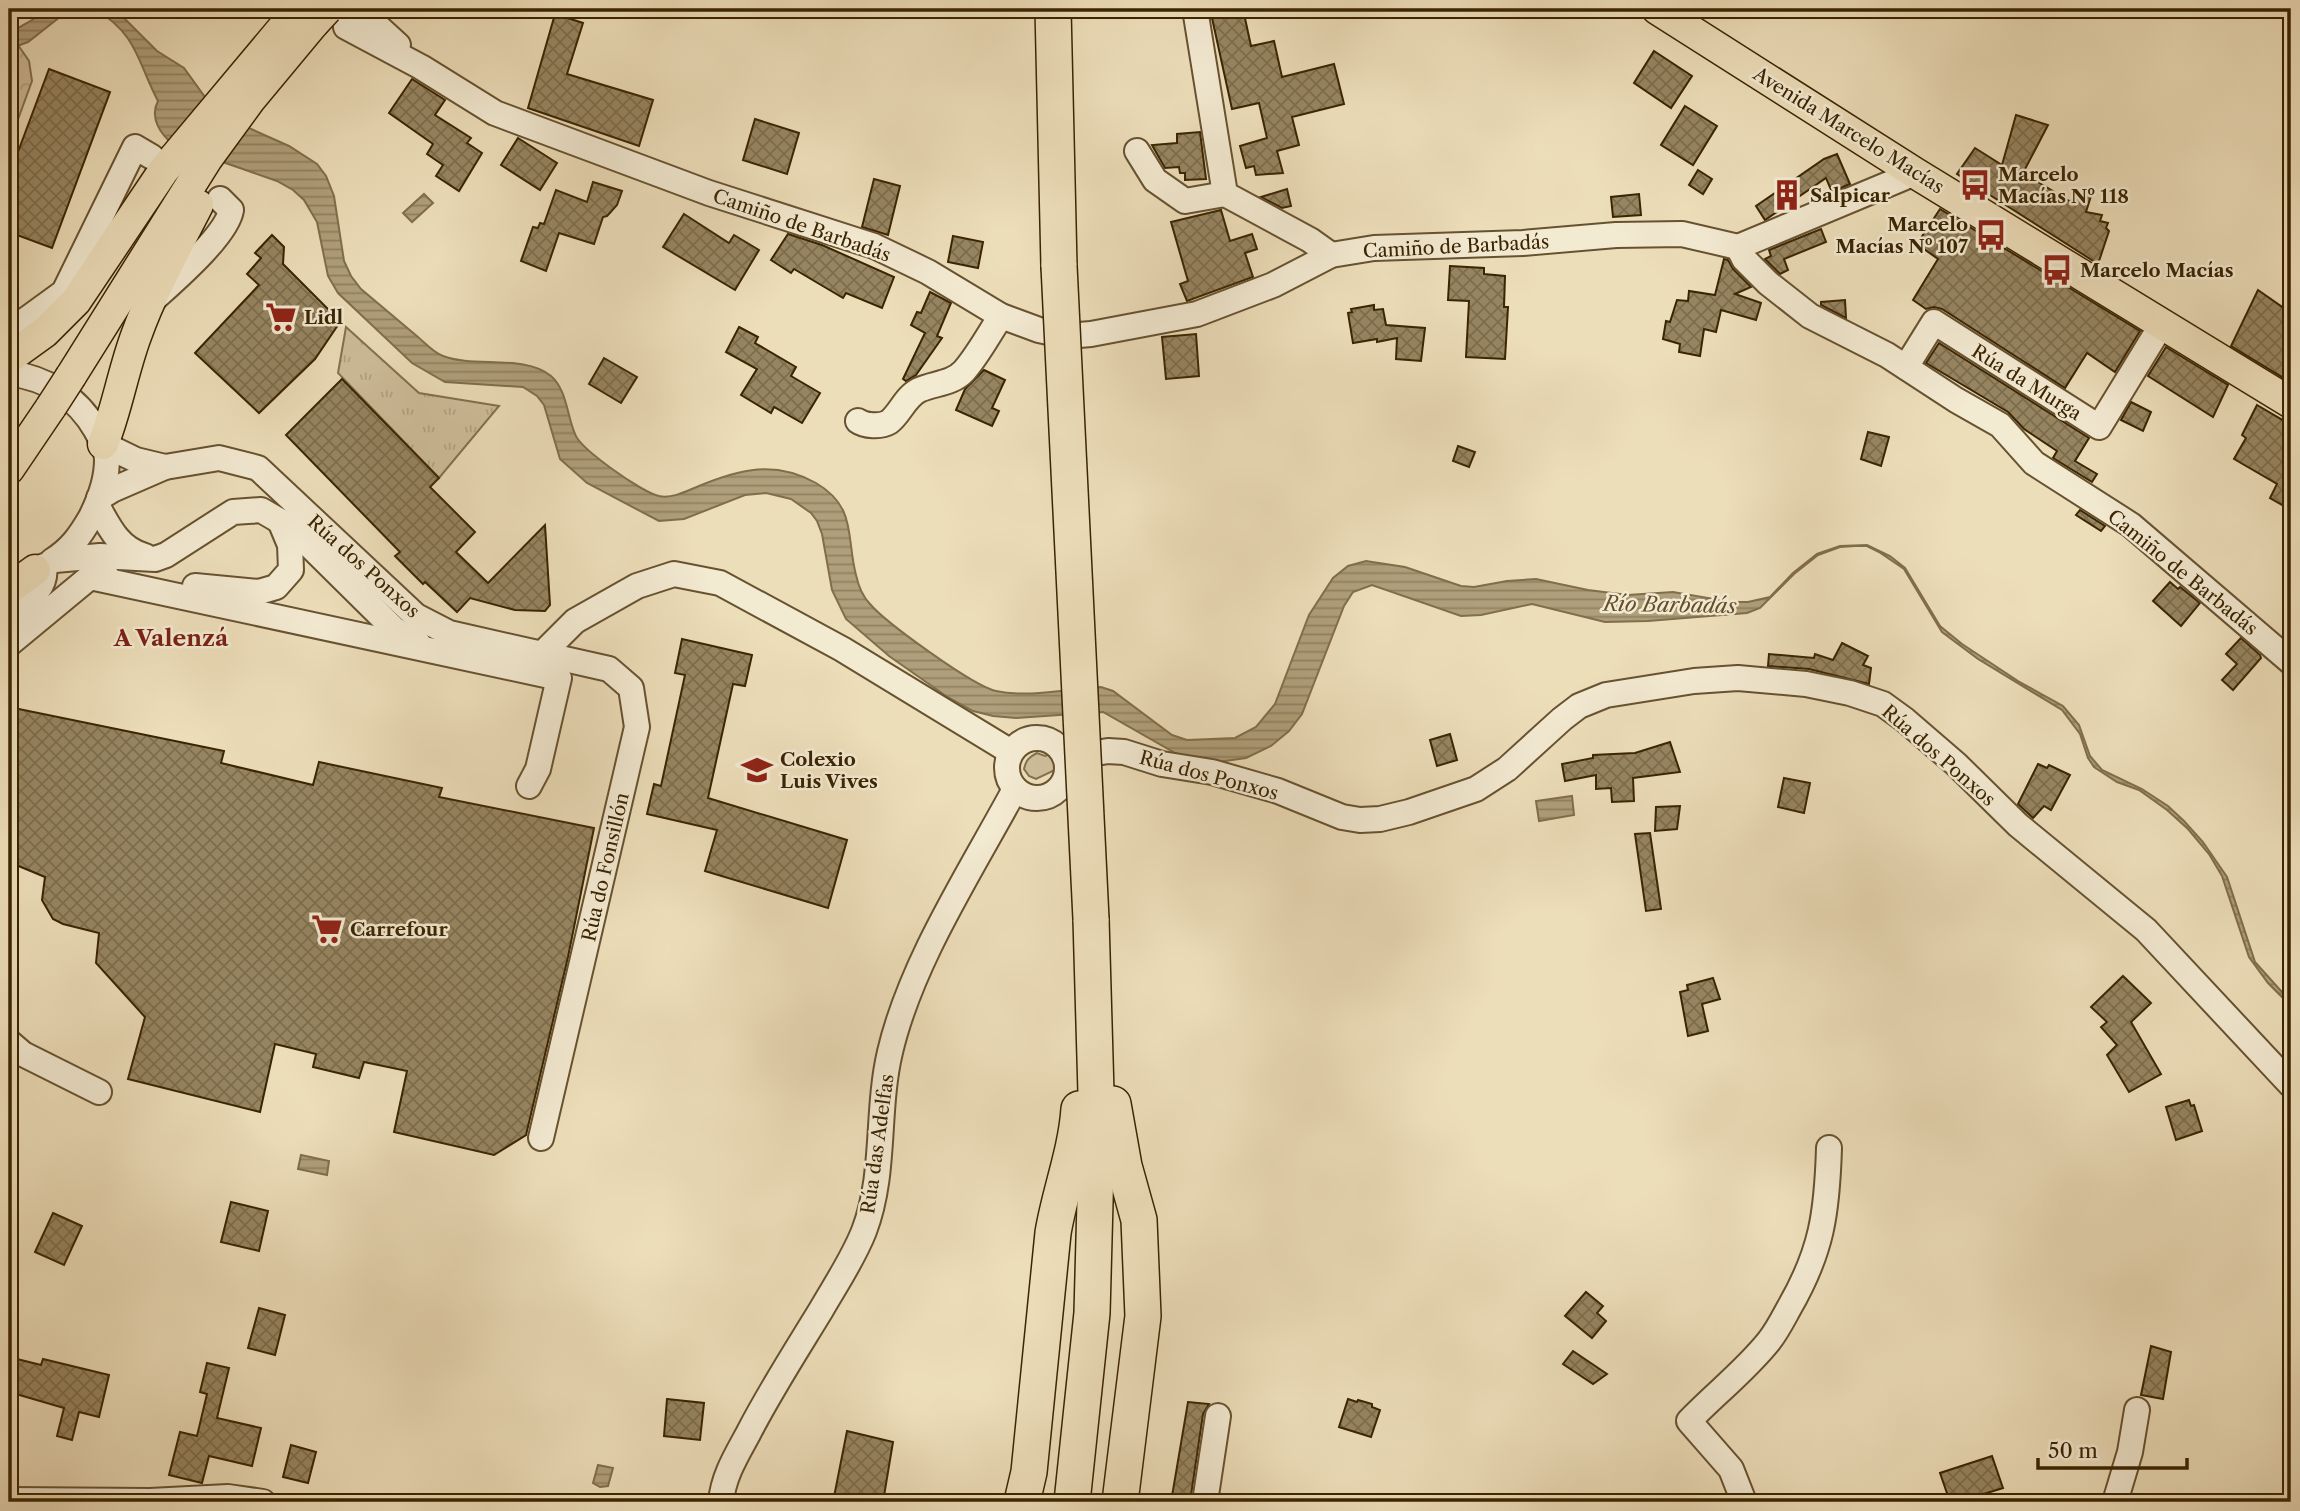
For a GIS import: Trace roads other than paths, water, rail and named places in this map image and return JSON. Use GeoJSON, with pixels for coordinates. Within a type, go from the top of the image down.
{"type":"FeatureCollection","features":[{"type":"Feature","properties":{"kind":"highway"},"geometry":{"type":"LineString","coordinates":[[1053,9],[1059,266],[1091,919],[1097,1128],[1093,1313],[1072,1502]]}},
{"type":"Feature","properties":{"kind":"highway"},"geometry":{"type":"LineString","coordinates":[[1054,83],[1069,25],[1077,9]]}},
{"type":"Feature","properties":{"kind":"highway"},"geometry":{"type":"LineString","coordinates":[[1022,1502],[1028,1472],[1053,1233],[1077,1133],[1082,1056],[1093,988]]}},
{"type":"Feature","properties":{"kind":"highway"},"geometry":{"type":"LineString","coordinates":[[1093,988],[1124,1166],[1139,1220],[1143,1316],[1120,1502]]}},
{"type":"Feature","properties":{"kind":"main road","name":"Avenida Marcelo Macías"},"geometry":{"type":"LineString","coordinates":[[1657,9],[1915,173],[2291,403]]}},
{"type":"Feature","properties":{"kind":"main road"},"geometry":{"type":"LineString","coordinates":[[9,358],[45,332],[164,170],[282,29],[354,16]]}},
{"type":"Feature","properties":{"kind":"main road"},"geometry":{"type":"LineString","coordinates":[[9,469],[71,376],[206,159],[250,100],[354,16]]}},
{"type":"Feature","properties":{"kind":"main road"},"geometry":{"type":"LineString","coordinates":[[103,444],[114,416],[134,341],[150,303],[202,196],[246,131],[250,100]]}},
{"type":"Feature","properties":{"kind":"main road"},"geometry":{"type":"LineString","coordinates":[[9,589],[36,568]]}},
{"type":"Feature","properties":{"kind":"street"},"geometry":{"type":"LineString","coordinates":[[1195,9],[1224,194]]}},
{"type":"Feature","properties":{"kind":"street","name":"Camiño de Barbadás"},"geometry":{"type":"LineString","coordinates":[[354,16],[421,67],[495,113],[709,193],[874,246],[928,272],[1001,316],[1039,330],[1067,336],[1197,314],[1273,285],[1331,255],[1374,248],[1523,243],[1642,234],[1682,234],[1738,247],[1744,259],[1768,283],[1810,316],[1906,367],[2000,425],[2035,463],[2130,525],[2291,662]]}},
{"type":"Feature","properties":{"kind":"street","name":"Camiño de Barbadás"},"geometry":{"type":"LineString","coordinates":[[354,16],[421,67]]}},
{"type":"Feature","properties":{"kind":"street"},"geometry":{"type":"LineString","coordinates":[[1137,151],[1155,180],[1185,201],[1224,194],[1310,240],[1331,255]]}},
{"type":"Feature","properties":{"kind":"street"},"geometry":{"type":"LineString","coordinates":[[9,332],[70,296],[143,152]]}},
{"type":"Feature","properties":{"kind":"street"},"geometry":{"type":"LineString","coordinates":[[1738,247],[1915,173]]}},
{"type":"Feature","properties":{"kind":"street"},"geometry":{"type":"LineString","coordinates":[[150,303],[210,244],[229,220],[231,210],[220,199]]}},
{"type":"Feature","properties":{"kind":"street"},"geometry":{"type":"LineString","coordinates":[[858,421],[861,424],[880,425],[890,421],[901,406],[918,391],[943,384],[962,373],[1001,316]]}},
{"type":"Feature","properties":{"kind":"street","name":"Rúa da Murga"},"geometry":{"type":"LineString","coordinates":[[1906,367],[1934,323],[2099,427],[2162,324]]}},
{"type":"Feature","properties":{"kind":"street"},"geometry":{"type":"LineString","coordinates":[[9,373],[29,376],[70,398],[84,411],[103,444],[107,457],[106,480],[81,535],[70,548],[36,568]]}},
{"type":"Feature","properties":{"kind":"street","name":"Rúa dos Ponxos"},"geometry":{"type":"LineString","coordinates":[[103,444],[136,460],[165,467]]}},
{"type":"Feature","properties":{"kind":"street","name":"Rúa dos Ponxos"},"geometry":{"type":"LineString","coordinates":[[98,502],[112,490],[165,467],[219,458],[258,468],[416,617],[449,633],[544,652]]}},
{"type":"Feature","properties":{"kind":"street"},"geometry":{"type":"LineString","coordinates":[[98,502],[121,543],[130,550],[155,559]]}},
{"type":"Feature","properties":{"kind":"street"},"geometry":{"type":"LineString","coordinates":[[36,568],[100,556],[155,559],[166,555],[233,512],[261,510],[304,540],[394,629],[434,652]]}},
{"type":"Feature","properties":{"kind":"street"},"geometry":{"type":"LineString","coordinates":[[9,644],[90,577],[103,574],[259,592],[276,587],[291,570],[290,545],[279,521]]}},
{"type":"Feature","properties":{"kind":"street"},"geometry":{"type":"LineString","coordinates":[[9,616],[38,591],[45,574],[36,568]]}},
{"type":"Feature","properties":{"kind":"street"},"geometry":{"type":"LineString","coordinates":[[544,652],[575,621],[643,583],[674,574],[720,583],[842,649],[1011,752]]}},
{"type":"Feature","properties":{"kind":"street"},"geometry":{"type":"LineString","coordinates":[[90,577],[559,678],[538,769],[529,786]]}},
{"type":"Feature","properties":{"kind":"street","name":"Rúa do Fonsillón"},"geometry":{"type":"LineString","coordinates":[[541,1138],[637,727],[631,688],[609,669],[544,652]]}},
{"type":"Feature","properties":{"kind":"street","name":"Rúa dos Ponxos"},"geometry":{"type":"LineString","coordinates":[[1066,758],[1108,751],[1124,752],[1163,764],[1212,772],[1278,791],[1342,817],[1380,819],[1476,789],[1507,769],[1579,706],[1606,695],[1694,681],[1738,678],[1806,684],[1850,693],[1883,704],[1905,720],[1956,764],[2018,825],[2146,930],[2291,1085]]}},
{"type":"Feature","properties":{"kind":"street"},"geometry":{"type":"LineString","coordinates":[[1036,737],[1054,743],[1066,758],[1065,778],[1053,794],[1033,798],[1015,789],[1007,775],[1011,752],[1026,739],[1036,737]]}},
{"type":"Feature","properties":{"kind":"street","name":"Rúa das Adelfas"},"geometry":{"type":"LineString","coordinates":[[718,1498],[728,1470],[762,1406],[843,1273],[864,1230],[876,1177],[889,1054],[900,1016],[925,956],[1015,789]]}},
{"type":"Feature","properties":{"kind":"street"},"geometry":{"type":"LineString","coordinates":[[9,1042],[23,1054],[99,1092]]}},
{"type":"Feature","properties":{"kind":"street"},"geometry":{"type":"LineString","coordinates":[[1744,1502],[1731,1469],[1689,1421],[1770,1339],[1797,1295],[1815,1257],[1823,1230],[1829,1149]]}},
{"type":"Feature","properties":{"kind":"street"},"geometry":{"type":"LineString","coordinates":[[2115,1502],[2130,1452],[2137,1409]]}},
{"type":"Feature","properties":{"kind":"street"},"geometry":{"type":"LineString","coordinates":[[1205,1502],[1218,1416]]}},
{"type":"Feature","properties":{"kind":"street"},"geometry":{"type":"LineString","coordinates":[[9,1500],[150,1501],[228,1497],[263,1502]]}},
{"type":"Feature","properties":{"kind":"water"},"geometry":{"type":"Polygon","coordinates":[[[47,9],[70,9],[28,42],[9,49],[9,34],[47,9]]]}},
{"type":"Feature","properties":{"kind":"water","name":"Río Barbadás"},"geometry":{"type":"Polygon","coordinates":[[[95,9],[115,9],[157,51],[184,68],[205,97],[231,120],[289,146],[317,164],[326,176],[334,196],[344,261],[351,276],[361,289],[433,350],[455,359],[528,365],[551,376],[560,388],[579,441],[613,470],[659,496],[674,495],[729,475],[758,470],[786,471],[816,483],[829,492],[844,513],[857,579],[867,601],[910,638],[985,687],[1022,694],[1101,687],[1113,691],[1172,735],[1187,740],[1235,738],[1256,727],[1275,704],[1309,615],[1333,578],[1348,566],[1366,561],[1405,567],[1461,586],[1474,587],[1536,579],[1628,595],[1673,592],[1731,602],[1748,602],[1770,597],[1793,573],[1817,554],[1840,546],[1867,545],[1890,556],[1905,568],[1940,626],[2018,681],[2063,706],[2079,725],[2090,756],[2102,770],[2142,789],[2168,806],[2184,821],[2203,842],[2227,877],[2255,962],[2291,1002],[2291,1006],[2268,983],[2249,957],[2222,876],[2209,854],[2188,829],[2139,790],[2117,782],[2094,767],[2080,734],[2062,710],[1978,659],[1942,632],[1904,569],[1867,546],[1840,547],[1818,555],[1794,574],[1760,608],[1747,613],[1648,621],[1605,622],[1532,604],[1481,615],[1461,616],[1372,585],[1353,592],[1344,606],[1302,714],[1289,731],[1271,746],[1246,758],[1211,763],[1177,754],[1103,712],[1016,718],[973,711],[946,696],[889,656],[846,619],[832,590],[822,534],[817,521],[811,513],[791,499],[766,493],[745,495],[684,519],[659,521],[587,483],[560,459],[544,405],[537,396],[523,387],[445,382],[412,363],[338,293],[328,276],[317,222],[304,200],[277,181],[174,145],[165,136],[156,120],[158,101],[135,50],[120,29],[95,9]]]}},
{"type":"Feature","properties":{"kind":"water"},"geometry":{"type":"Polygon","coordinates":[[[424,194],[433,203],[412,222],[403,213],[424,194]]]}},
{"type":"Feature","properties":{"kind":"water"},"geometry":{"type":"Polygon","coordinates":[[[1572,796],[1574,815],[1539,821],[1536,801],[1572,796]]]}},
{"type":"Feature","properties":{"kind":"water"},"geometry":{"type":"Polygon","coordinates":[[[301,1155],[329,1161],[327,1175],[298,1169],[301,1155]]]}},
{"type":"Feature","properties":{"kind":"water"},"geometry":{"type":"Polygon","coordinates":[[[598,1465],[613,1468],[608,1486],[600,1487],[593,1483],[598,1465]]]}},
{"type":"Feature","properties":{"kind":"place","name":"Marcelo Macías Nº 118"},"geometry":{"type":"Point","coordinates":[1975,185]}},
{"type":"Feature","properties":{"kind":"place","name":"Salpicar"},"geometry":{"type":"Point","coordinates":[1787,195]}},
{"type":"Feature","properties":{"kind":"place","name":"Marcelo Macías Nº 107"},"geometry":{"type":"Point","coordinates":[1991,235]}},
{"type":"Feature","properties":{"kind":"place","name":"Marcelo Macías"},"geometry":{"type":"Point","coordinates":[2057,270]}},
{"type":"Feature","properties":{"kind":"place","name":"Lidl"},"geometry":{"type":"Point","coordinates":[281,317]}},
{"type":"Feature","properties":{"kind":"place","name":"Colexio Luis Vives"},"geometry":{"type":"Point","coordinates":[757,770]}},
{"type":"Feature","properties":{"kind":"place","name":"Carrefour"},"geometry":{"type":"Point","coordinates":[327,929]}},
{"type":"Feature","properties":{"kind":"district","name":"A Valenzá"},"geometry":{"type":"Point","coordinates":[171,638]}}]}
